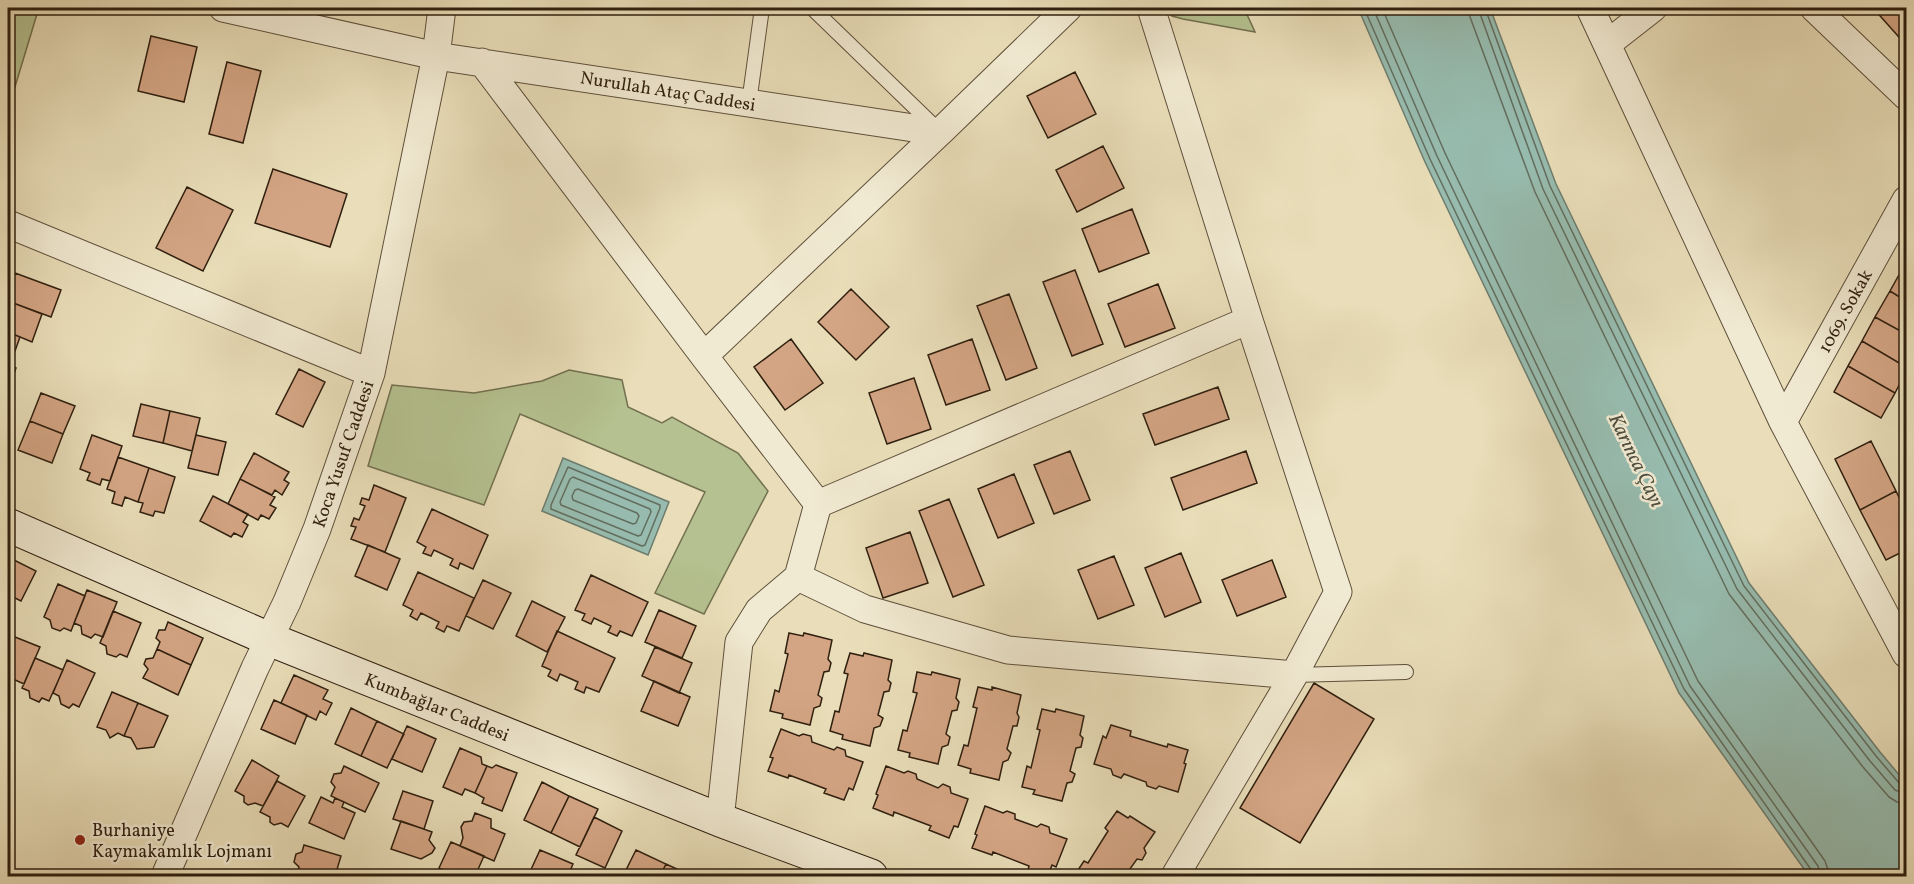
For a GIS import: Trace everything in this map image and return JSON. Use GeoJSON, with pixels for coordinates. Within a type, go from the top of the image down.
{"type":"FeatureCollection","features":[{"type":"Feature","properties":{"kind":"main road","name":"Kumbağlar Caddesi"},"geometry":{"type":"LineString","coordinates":[[8,525],[269,639],[720,820],[871,876]]}},
{"type":"Feature","properties":{"kind":"street","name":"Nurullah Ataç Caddesi"},"geometry":{"type":"LineString","coordinates":[[223,8],[436,56],[940,132]]}},
{"type":"Feature","properties":{"kind":"street","name":"Koca Yusuf Caddesi"},"geometry":{"type":"LineString","coordinates":[[165,876],[317,529],[371,373],[436,56],[442,8]]}},
{"type":"Feature","properties":{"kind":"street"},"geometry":{"type":"LineString","coordinates":[[704,356],[1068,8]]}},
{"type":"Feature","properties":{"kind":"street"},"geometry":{"type":"LineString","coordinates":[[1151,8],[1249,320],[1338,592],[1294,675],[1175,876]]}},
{"type":"Feature","properties":{"kind":"street"},"geometry":{"type":"LineString","coordinates":[[1590,8],[1783,422],[1904,643]]}},
{"type":"Feature","properties":{"kind":"street"},"geometry":{"type":"LineString","coordinates":[[1607,44],[1653,8]]}},
{"type":"Feature","properties":{"kind":"street"},"geometry":{"type":"LineString","coordinates":[[1814,8],[1906,96]]}},
{"type":"Feature","properties":{"kind":"street"},"geometry":{"type":"LineString","coordinates":[[483,62],[818,504]]}},
{"type":"Feature","properties":{"kind":"street","name":"1069. Sokak"},"geometry":{"type":"LineString","coordinates":[[1783,422],[1906,201]]}},
{"type":"Feature","properties":{"kind":"street"},"geometry":{"type":"LineString","coordinates":[[8,224],[371,373]]}},
{"type":"Feature","properties":{"kind":"street"},"geometry":{"type":"LineString","coordinates":[[818,504],[1249,320]]}},
{"type":"Feature","properties":{"kind":"street"},"geometry":{"type":"LineString","coordinates":[[720,820],[739,642],[759,610],[798,577],[818,504]]}},
{"type":"Feature","properties":{"kind":"street"},"geometry":{"type":"LineString","coordinates":[[798,577],[865,609],[1008,650],[1294,675]]}},
{"type":"Feature","properties":{"kind":"lane"},"geometry":{"type":"LineString","coordinates":[[749,103],[762,8]]}},
{"type":"Feature","properties":{"kind":"lane"},"geometry":{"type":"LineString","coordinates":[[812,8],[940,132]]}},
{"type":"Feature","properties":{"kind":"lane"},"geometry":{"type":"LineString","coordinates":[[1294,675],[1406,672]]}},
{"type":"Feature","properties":{"kind":"green space"},"geometry":{"type":"Polygon","coordinates":[[[8,8],[37,14],[8,110],[8,8]]]}},
{"type":"Feature","properties":{"kind":"green space"},"geometry":{"type":"Polygon","coordinates":[[[1166,8],[1244,8],[1255,32],[1183,19],[1172,16],[1166,8]]]}},
{"type":"Feature","properties":{"kind":"green space"},"geometry":{"type":"Polygon","coordinates":[[[569,370],[622,380],[628,407],[662,423],[672,417],[738,453],[768,491],[704,614],[655,593],[705,492],[520,414],[484,505],[368,466],[392,385],[474,393],[542,381],[569,370]]]}},
{"type":"Feature","properties":{"kind":"water","name":"Karınca Çayı"},"geometry":{"type":"Polygon","coordinates":[[[1358,8],[1490,8],[1556,184],[1749,583],[1906,783],[1906,876],[1809,876],[1679,693],[1425,162],[1358,8]]]}},
{"type":"Feature","properties":{"kind":"water"},"geometry":{"type":"Polygon","coordinates":[[[563,458],[669,502],[648,555],[542,511],[563,458]]]}},
{"type":"Feature","properties":{"kind":"building"},"geometry":{"type":"Polygon","coordinates":[[[1873,8],[1906,9],[1906,45],[1873,8]]]}},
{"type":"Feature","properties":{"kind":"building"},"geometry":{"type":"Polygon","coordinates":[[[151,36],[197,47],[184,102],[138,91],[151,36]]]}},
{"type":"Feature","properties":{"kind":"building"},"geometry":{"type":"Polygon","coordinates":[[[227,62],[261,71],[243,143],[209,134],[227,62]]]}},
{"type":"Feature","properties":{"kind":"building"},"geometry":{"type":"Polygon","coordinates":[[[1075,72],[1096,114],[1048,138],[1027,96],[1075,72]]]}},
{"type":"Feature","properties":{"kind":"building"},"geometry":{"type":"Polygon","coordinates":[[[1103,146],[1124,188],[1077,212],[1056,170],[1103,146]]]}},
{"type":"Feature","properties":{"kind":"building"},"geometry":{"type":"Polygon","coordinates":[[[273,169],[347,194],[330,247],[255,223],[273,169]]]}},
{"type":"Feature","properties":{"kind":"building"},"geometry":{"type":"Polygon","coordinates":[[[187,187],[233,210],[203,271],[156,248],[187,187]]]}},
{"type":"Feature","properties":{"kind":"building"},"geometry":{"type":"Polygon","coordinates":[[[1132,209],[1149,253],[1099,272],[1082,229],[1132,209]]]}},
{"type":"Feature","properties":{"kind":"building"},"geometry":{"type":"Polygon","coordinates":[[[1904,266],[1906,267],[1906,301],[1890,291],[1904,266]]]}},
{"type":"Feature","properties":{"kind":"building"},"geometry":{"type":"Polygon","coordinates":[[[1075,270],[1103,344],[1072,356],[1043,282],[1075,270]]]}},
{"type":"Feature","properties":{"kind":"building"},"geometry":{"type":"Polygon","coordinates":[[[15,273],[61,290],[51,317],[8,301],[8,293],[15,273]]]}},
{"type":"Feature","properties":{"kind":"building"},"geometry":{"type":"Polygon","coordinates":[[[1158,284],[1175,328],[1125,347],[1108,304],[1158,284]]]}},
{"type":"Feature","properties":{"kind":"building"},"geometry":{"type":"Polygon","coordinates":[[[851,289],[889,327],[856,360],[818,322],[851,289]]]}},
{"type":"Feature","properties":{"kind":"building"},"geometry":{"type":"Polygon","coordinates":[[[1890,291],[1906,301],[1906,334],[1875,317],[1890,291]]]}},
{"type":"Feature","properties":{"kind":"building"},"geometry":{"type":"Polygon","coordinates":[[[1009,294],[1037,368],[1006,380],[977,306],[1009,294]]]}},
{"type":"Feature","properties":{"kind":"building"},"geometry":{"type":"Polygon","coordinates":[[[8,301],[42,314],[32,342],[8,332],[8,301]]]}},
{"type":"Feature","properties":{"kind":"building"},"geometry":{"type":"Polygon","coordinates":[[[1875,317],[1906,334],[1906,367],[1862,341],[1875,317]]]}},
{"type":"Feature","properties":{"kind":"building"},"geometry":{"type":"Polygon","coordinates":[[[8,332],[20,337],[10,365],[8,365],[8,332]]]}},
{"type":"Feature","properties":{"kind":"building"},"geometry":{"type":"Polygon","coordinates":[[[791,339],[823,383],[785,410],[754,367],[791,339]]]}},
{"type":"Feature","properties":{"kind":"building"},"geometry":{"type":"Polygon","coordinates":[[[972,339],[990,390],[946,405],[928,355],[972,339]]]}},
{"type":"Feature","properties":{"kind":"building"},"geometry":{"type":"Polygon","coordinates":[[[1862,341],[1906,367],[1906,372],[1895,393],[1848,366],[1862,341]]]}},
{"type":"Feature","properties":{"kind":"building"},"geometry":{"type":"Polygon","coordinates":[[[8,365],[16,368],[8,391],[8,365]]]}},
{"type":"Feature","properties":{"kind":"building"},"geometry":{"type":"Polygon","coordinates":[[[1848,366],[1895,393],[1881,418],[1834,392],[1848,366]]]}},
{"type":"Feature","properties":{"kind":"building"},"geometry":{"type":"Polygon","coordinates":[[[299,369],[325,382],[303,427],[276,414],[299,369]]]}},
{"type":"Feature","properties":{"kind":"building"},"geometry":{"type":"Polygon","coordinates":[[[914,378],[931,429],[887,444],[869,393],[914,378]]]}},
{"type":"Feature","properties":{"kind":"building"},"geometry":{"type":"Polygon","coordinates":[[[1218,387],[1229,419],[1155,445],[1143,414],[1218,387]]]}},
{"type":"Feature","properties":{"kind":"building"},"geometry":{"type":"Polygon","coordinates":[[[41,393],[75,406],[63,434],[30,421],[41,393]]]}},
{"type":"Feature","properties":{"kind":"building"},"geometry":{"type":"Polygon","coordinates":[[[141,404],[170,411],[163,443],[133,436],[141,404]]]}},
{"type":"Feature","properties":{"kind":"building"},"geometry":{"type":"Polygon","coordinates":[[[170,411],[200,418],[192,451],[163,443],[170,411]]]}},
{"type":"Feature","properties":{"kind":"building"},"geometry":{"type":"Polygon","coordinates":[[[30,421],[63,434],[52,463],[18,450],[30,421]]]}},
{"type":"Feature","properties":{"kind":"building"},"geometry":{"type":"Polygon","coordinates":[[[92,435],[122,446],[110,481],[102,479],[100,485],[87,480],[90,473],[80,469],[92,435]]]}},
{"type":"Feature","properties":{"kind":"building"},"geometry":{"type":"Polygon","coordinates":[[[196,435],[226,442],[218,475],[188,468],[196,435]]]}},
{"type":"Feature","properties":{"kind":"building"},"geometry":{"type":"Polygon","coordinates":[[[1871,441],[1896,491],[1860,510],[1835,459],[1871,441]]]}},
{"type":"Feature","properties":{"kind":"building"},"geometry":{"type":"Polygon","coordinates":[[[1070,451],[1090,500],[1054,514],[1034,465],[1070,451]]]}},
{"type":"Feature","properties":{"kind":"building"},"geometry":{"type":"Polygon","coordinates":[[[1246,451],[1257,483],[1183,510],[1171,478],[1246,451]]]}},
{"type":"Feature","properties":{"kind":"building"},"geometry":{"type":"Polygon","coordinates":[[[254,453],[289,472],[284,480],[289,483],[282,495],[275,490],[272,495],[240,479],[254,453]]]}},
{"type":"Feature","properties":{"kind":"building"},"geometry":{"type":"Polygon","coordinates":[[[118,457],[149,468],[138,502],[125,497],[122,506],[112,503],[115,492],[107,489],[118,457]]]}},
{"type":"Feature","properties":{"kind":"building"},"geometry":{"type":"Polygon","coordinates":[[[149,468],[175,477],[164,513],[155,511],[153,516],[140,512],[143,503],[138,502],[149,468]]]}},
{"type":"Feature","properties":{"kind":"building"},"geometry":{"type":"Polygon","coordinates":[[[1014,474],[1034,523],[998,538],[978,489],[1014,474]]]}},
{"type":"Feature","properties":{"kind":"building"},"geometry":{"type":"Polygon","coordinates":[[[240,479],[275,497],[270,505],[276,508],[269,519],[261,515],[258,520],[228,504],[240,479]]]}},
{"type":"Feature","properties":{"kind":"building"},"geometry":{"type":"Polygon","coordinates":[[[374,485],[406,498],[385,552],[351,539],[356,527],[351,526],[354,518],[359,520],[365,506],[360,504],[362,498],[369,500],[374,485]]]}},
{"type":"Feature","properties":{"kind":"building"},"geometry":{"type":"Polygon","coordinates":[[[1896,491],[1906,512],[1906,550],[1886,560],[1860,510],[1896,491]]]}},
{"type":"Feature","properties":{"kind":"building"},"geometry":{"type":"Polygon","coordinates":[[[213,496],[248,514],[243,522],[248,525],[242,537],[234,533],[231,537],[200,521],[213,496]]]}},
{"type":"Feature","properties":{"kind":"building"},"geometry":{"type":"Polygon","coordinates":[[[949,499],[984,585],[953,597],[919,511],[949,499]]]}},
{"type":"Feature","properties":{"kind":"building"},"geometry":{"type":"Polygon","coordinates":[[[432,509],[488,535],[473,569],[460,563],[458,569],[450,565],[453,559],[434,550],[431,556],[423,553],[426,547],[417,542],[432,509]]]}},
{"type":"Feature","properties":{"kind":"building"},"geometry":{"type":"Polygon","coordinates":[[[910,532],[928,583],[883,598],[866,548],[910,532]]]}},
{"type":"Feature","properties":{"kind":"building"},"geometry":{"type":"Polygon","coordinates":[[[368,545],[400,559],[387,590],[355,576],[368,545]]]}},
{"type":"Feature","properties":{"kind":"building"},"geometry":{"type":"Polygon","coordinates":[[[1181,553],[1201,602],[1165,617],[1145,568],[1181,553]]]}},
{"type":"Feature","properties":{"kind":"building"},"geometry":{"type":"Polygon","coordinates":[[[1114,556],[1134,605],[1098,619],[1078,570],[1114,556]]]}},
{"type":"Feature","properties":{"kind":"building"},"geometry":{"type":"Polygon","coordinates":[[[8,557],[36,571],[21,601],[11,596],[8,599],[8,557]]]}},
{"type":"Feature","properties":{"kind":"building"},"geometry":{"type":"Polygon","coordinates":[[[1272,560],[1286,597],[1237,616],[1222,580],[1272,560]]]}},
{"type":"Feature","properties":{"kind":"building"},"geometry":{"type":"Polygon","coordinates":[[[418,572],[474,598],[459,631],[447,626],[444,632],[436,628],[439,622],[421,613],[417,620],[410,616],[413,610],[403,605],[418,572]]]}},
{"type":"Feature","properties":{"kind":"building"},"geometry":{"type":"Polygon","coordinates":[[[591,575],[648,602],[632,636],[620,631],[617,636],[608,632],[611,626],[594,618],[591,624],[582,620],[585,614],[575,610],[591,575]]]}},
{"type":"Feature","properties":{"kind":"building"},"geometry":{"type":"Polygon","coordinates":[[[483,580],[511,593],[493,629],[466,616],[483,580]]]}},
{"type":"Feature","properties":{"kind":"building"},"geometry":{"type":"Polygon","coordinates":[[[58,584],[85,596],[71,631],[64,628],[60,631],[52,628],[50,620],[44,617],[58,584]]]}},
{"type":"Feature","properties":{"kind":"building"},"geometry":{"type":"Polygon","coordinates":[[[87,590],[117,602],[103,637],[95,634],[91,638],[82,634],[81,626],[74,623],[87,590]]]}},
{"type":"Feature","properties":{"kind":"building"},"geometry":{"type":"Polygon","coordinates":[[[532,601],[565,617],[547,652],[516,636],[532,601]]]}},
{"type":"Feature","properties":{"kind":"building"},"geometry":{"type":"Polygon","coordinates":[[[659,610],[696,626],[682,658],[645,642],[659,610]]]}},
{"type":"Feature","properties":{"kind":"building"},"geometry":{"type":"Polygon","coordinates":[[[113,611],[141,623],[127,657],[120,654],[116,657],[107,654],[106,646],[100,643],[113,611]]]}},
{"type":"Feature","properties":{"kind":"building"},"geometry":{"type":"Polygon","coordinates":[[[168,622],[203,638],[191,665],[157,649],[160,642],[156,638],[159,630],[165,630],[168,622]]]}},
{"type":"Feature","properties":{"kind":"building"},"geometry":{"type":"Polygon","coordinates":[[[557,631],[615,658],[599,692],[586,687],[584,693],[575,689],[578,682],[560,674],[557,681],[548,676],[551,670],[542,666],[557,631]]]}},
{"type":"Feature","properties":{"kind":"building"},"geometry":{"type":"Polygon","coordinates":[[[789,633],[803,636],[804,633],[832,640],[828,659],[831,663],[829,671],[824,672],[818,695],[822,698],[820,706],[814,708],[810,725],[782,718],[783,714],[770,711],[775,690],[779,692],[788,654],[785,653],[789,633]]]}},
{"type":"Feature","properties":{"kind":"building"},"geometry":{"type":"Polygon","coordinates":[[[10,635],[40,647],[24,684],[13,679],[8,680],[10,635]]]}},
{"type":"Feature","properties":{"kind":"building"},"geometry":{"type":"Polygon","coordinates":[[[655,647],[692,663],[679,693],[642,676],[655,647]]]}},
{"type":"Feature","properties":{"kind":"building"},"geometry":{"type":"Polygon","coordinates":[[[157,649],[191,665],[178,695],[143,678],[148,669],[144,664],[146,659],[153,658],[157,649]]]}},
{"type":"Feature","properties":{"kind":"building"},"geometry":{"type":"Polygon","coordinates":[[[850,653],[863,656],[864,653],[892,660],[888,680],[891,683],[889,691],[884,692],[878,715],[883,718],[880,726],[874,728],[870,746],[842,739],[843,735],[830,731],[835,711],[839,712],[848,674],[844,673],[850,653]]]}},
{"type":"Feature","properties":{"kind":"building"},"geometry":{"type":"Polygon","coordinates":[[[35,658],[63,670],[49,701],[42,698],[39,702],[30,698],[29,691],[22,688],[35,658]]]}},
{"type":"Feature","properties":{"kind":"building"},"geometry":{"type":"Polygon","coordinates":[[[67,660],[95,673],[79,707],[73,704],[69,708],[61,704],[59,696],[53,693],[67,660]]]}},
{"type":"Feature","properties":{"kind":"building"},"geometry":{"type":"Polygon","coordinates":[[[917,672],[931,675],[932,672],[960,679],[956,698],[959,702],[957,710],[952,711],[946,734],[950,737],[948,745],[942,747],[938,764],[909,757],[910,753],[898,750],[903,730],[907,731],[917,693],[913,692],[917,672]]]}},
{"type":"Feature","properties":{"kind":"building"},"geometry":{"type":"Polygon","coordinates":[[[294,675],[328,690],[323,699],[332,703],[326,715],[320,711],[316,720],[281,703],[294,675]]]}},
{"type":"Feature","properties":{"kind":"building"},"geometry":{"type":"Polygon","coordinates":[[[654,681],[690,697],[678,726],[641,711],[654,681]]]}},
{"type":"Feature","properties":{"kind":"building"},"geometry":{"type":"Polygon","coordinates":[[[1314,683],[1374,719],[1300,843],[1240,808],[1314,683]]]}},
{"type":"Feature","properties":{"kind":"building"},"geometry":{"type":"Polygon","coordinates":[[[978,687],[992,690],[992,687],[1021,695],[1017,726],[1013,726],[1007,749],[1011,753],[1008,760],[1003,762],[999,780],[970,773],[971,769],[958,765],[964,745],[968,746],[977,708],[973,707],[978,687]]]}},
{"type":"Feature","properties":{"kind":"building"},"geometry":{"type":"Polygon","coordinates":[[[112,692],[138,703],[124,736],[118,733],[110,738],[106,730],[97,727],[112,692]]]}},
{"type":"Feature","properties":{"kind":"building"},"geometry":{"type":"Polygon","coordinates":[[[274,700],[307,715],[295,744],[261,729],[274,700]]]}},
{"type":"Feature","properties":{"kind":"building"},"geometry":{"type":"Polygon","coordinates":[[[138,703],[168,716],[154,747],[137,749],[131,738],[124,736],[138,703]]]}},
{"type":"Feature","properties":{"kind":"building"},"geometry":{"type":"Polygon","coordinates":[[[351,708],[377,721],[361,756],[335,744],[351,708]]]}},
{"type":"Feature","properties":{"kind":"building"},"geometry":{"type":"Polygon","coordinates":[[[1042,709],[1055,712],[1056,709],[1084,716],[1080,735],[1083,738],[1081,747],[1076,748],[1070,771],[1075,774],[1072,782],[1067,783],[1062,801],[1033,794],[1035,790],[1022,787],[1027,766],[1031,768],[1040,730],[1037,729],[1042,709]]]}},
{"type":"Feature","properties":{"kind":"building"},"geometry":{"type":"Polygon","coordinates":[[[377,721],[404,734],[387,768],[361,756],[377,721]]]}},
{"type":"Feature","properties":{"kind":"building"},"geometry":{"type":"Polygon","coordinates":[[[1111,725],[1131,731],[1130,736],[1167,747],[1168,744],[1188,750],[1178,792],[1159,786],[1156,789],[1147,786],[1146,782],[1124,774],[1121,778],[1113,775],[1111,769],[1094,764],[1103,736],[1106,738],[1111,725]]]}},
{"type":"Feature","properties":{"kind":"building"},"geometry":{"type":"Polygon","coordinates":[[[407,726],[436,739],[422,772],[392,759],[407,726]]]}},
{"type":"Feature","properties":{"kind":"building"},"geometry":{"type":"Polygon","coordinates":[[[781,729],[799,736],[803,734],[811,736],[812,742],[834,750],[837,747],[845,750],[846,756],[863,762],[853,790],[849,788],[844,800],[824,793],[826,789],[789,775],[788,778],[768,771],[773,758],[770,757],[781,729]]]}},
{"type":"Feature","properties":{"kind":"building"},"geometry":{"type":"Polygon","coordinates":[[[460,748],[481,757],[482,764],[487,766],[475,793],[465,789],[462,795],[443,787],[460,748]]]}},
{"type":"Feature","properties":{"kind":"building"},"geometry":{"type":"Polygon","coordinates":[[[252,760],[279,776],[263,806],[255,803],[248,805],[244,802],[244,796],[235,791],[252,760]]]}},
{"type":"Feature","properties":{"kind":"building"},"geometry":{"type":"Polygon","coordinates":[[[496,765],[517,773],[502,811],[482,803],[484,798],[475,793],[487,766],[492,768],[496,765]]]}},
{"type":"Feature","properties":{"kind":"building"},"geometry":{"type":"Polygon","coordinates":[[[344,766],[379,783],[365,812],[331,796],[335,787],[331,782],[334,774],[341,773],[344,766]]]}},
{"type":"Feature","properties":{"kind":"building"},"geometry":{"type":"Polygon","coordinates":[[[886,766],[904,773],[908,771],[916,774],[917,779],[938,788],[943,784],[950,787],[951,793],[968,799],[958,827],[954,826],[949,838],[929,830],[931,826],[894,812],[893,816],[873,808],[886,766]]]}},
{"type":"Feature","properties":{"kind":"building"},"geometry":{"type":"Polygon","coordinates":[[[277,781],[305,796],[288,827],[281,823],[274,825],[270,822],[270,817],[260,812],[277,781]]]}},
{"type":"Feature","properties":{"kind":"building"},"geometry":{"type":"Polygon","coordinates":[[[542,782],[569,796],[551,833],[524,820],[542,782]]]}},
{"type":"Feature","properties":{"kind":"building"},"geometry":{"type":"Polygon","coordinates":[[[403,791],[433,801],[424,829],[393,819],[403,791]]]}},
{"type":"Feature","properties":{"kind":"building"},"geometry":{"type":"Polygon","coordinates":[[[569,796],[598,809],[580,847],[551,833],[569,796]]]}},
{"type":"Feature","properties":{"kind":"building"},"geometry":{"type":"Polygon","coordinates":[[[321,797],[333,803],[335,798],[344,802],[342,807],[355,813],[344,839],[309,823],[321,797]]]}},
{"type":"Feature","properties":{"kind":"building"},"geometry":{"type":"Polygon","coordinates":[[[985,806],[1003,813],[1007,811],[1015,814],[1015,819],[1037,827],[1041,824],[1049,827],[1050,833],[1067,839],[1056,867],[1052,865],[1048,876],[1028,870],[1029,866],[993,852],[992,855],[972,848],[985,806]]]}},
{"type":"Feature","properties":{"kind":"building"},"geometry":{"type":"Polygon","coordinates":[[[1117,811],[1128,818],[1130,816],[1155,832],[1144,848],[1146,853],[1142,860],[1137,859],[1125,876],[1074,876],[1084,861],[1088,863],[1108,831],[1105,828],[1117,811]]]}},
{"type":"Feature","properties":{"kind":"building"},"geometry":{"type":"Polygon","coordinates":[[[475,813],[491,819],[491,828],[505,834],[494,861],[460,846],[463,838],[461,827],[464,822],[472,821],[475,813]]]}},
{"type":"Feature","properties":{"kind":"building"},"geometry":{"type":"Polygon","coordinates":[[[594,817],[622,831],[605,868],[576,855],[594,817]]]}},
{"type":"Feature","properties":{"kind":"building"},"geometry":{"type":"Polygon","coordinates":[[[401,821],[432,832],[429,840],[435,848],[432,853],[421,859],[391,849],[401,821]]]}},
{"type":"Feature","properties":{"kind":"building"},"geometry":{"type":"Polygon","coordinates":[[[451,842],[484,856],[475,876],[458,876],[439,868],[451,842]]]}},
{"type":"Feature","properties":{"kind":"building"},"geometry":{"type":"Polygon","coordinates":[[[304,845],[341,856],[335,876],[296,876],[299,867],[294,862],[296,854],[302,852],[304,845]]]}},
{"type":"Feature","properties":{"kind":"building"},"geometry":{"type":"Polygon","coordinates":[[[540,850],[573,864],[568,876],[528,876],[540,850]]]}},
{"type":"Feature","properties":{"kind":"building"},"geometry":{"type":"Polygon","coordinates":[[[636,850],[666,864],[660,876],[623,876],[636,850]]]}},
{"type":"Feature","properties":{"kind":"building"},"geometry":{"type":"Polygon","coordinates":[[[666,864],[692,876],[660,876],[666,864]]]}},
{"type":"Feature","properties":{"kind":"place","name":"Burhaniye Kaymakamlık Lojmanı"},"geometry":{"type":"Point","coordinates":[80,840]}}]}
